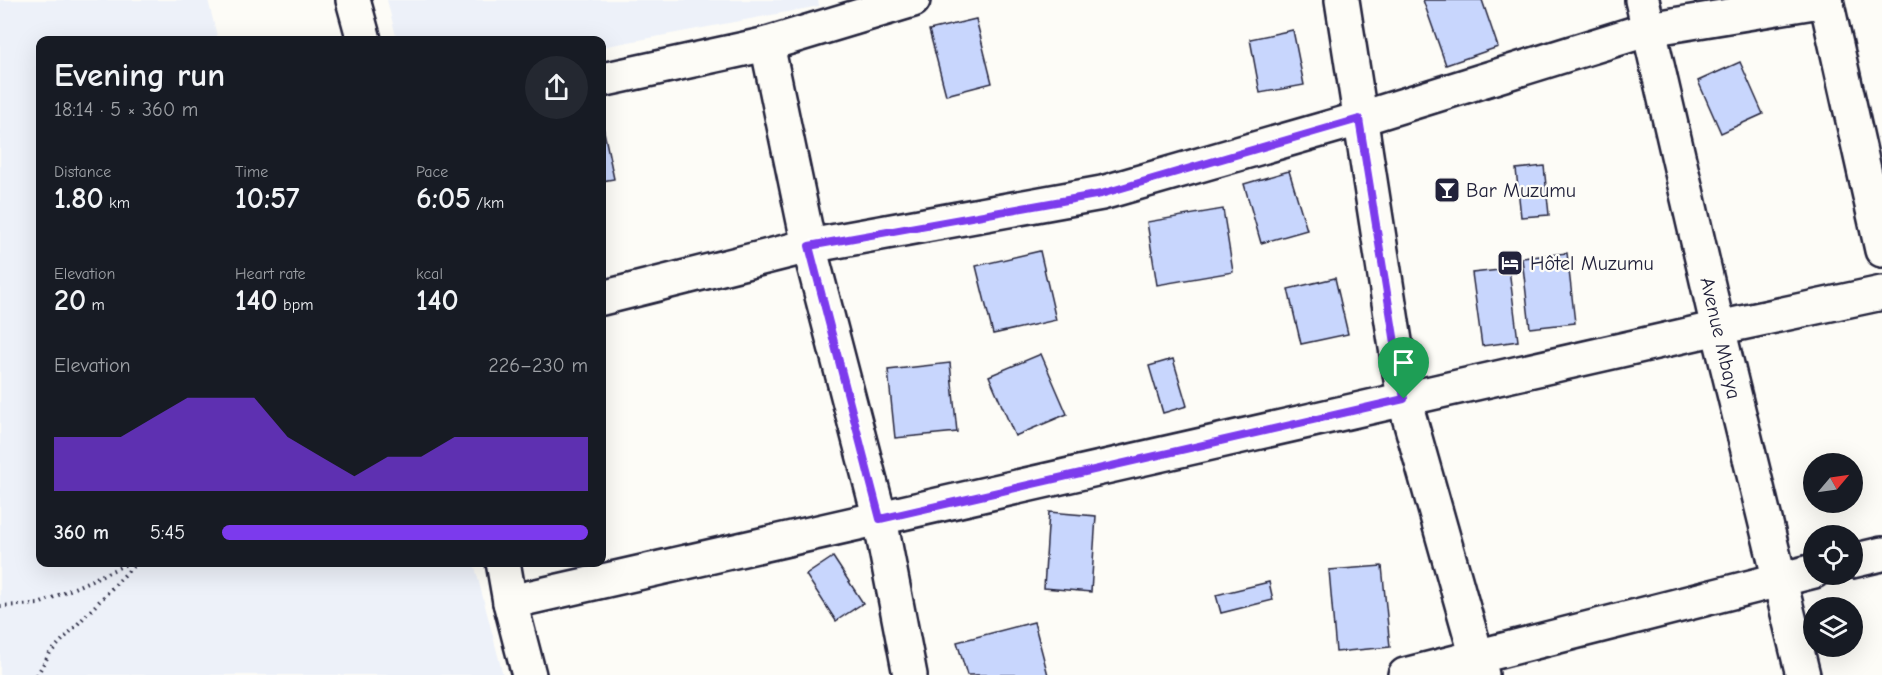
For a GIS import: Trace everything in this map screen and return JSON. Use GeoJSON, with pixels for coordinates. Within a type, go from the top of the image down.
{"type":"FeatureCollection","features":[{"type":"Feature","properties":{"kind":"street"},"geometry":{"type":"LineString","coordinates":[[353,0],[363,36]]}},
{"type":"Feature","properties":{"kind":"street"},"geometry":{"type":"LineString","coordinates":[[606,79],[767,45],[853,9],[913,0]]}},
{"type":"Feature","properties":{"kind":"street"},"geometry":{"type":"LineString","coordinates":[[1342,0],[1404,399],[1479,666]]}},
{"type":"Feature","properties":{"kind":"street"},"geometry":{"type":"LineString","coordinates":[[606,297],[809,246],[1101,194],[1359,119],[1645,15],[1826,0],[1882,250]]}},
{"type":"Feature","properties":{"kind":"street","name":"Avenue Mbaya"},"geometry":{"type":"LineString","coordinates":[[1645,15],[1718,328],[1803,675]]}},
{"type":"Feature","properties":{"kind":"street"},"geometry":{"type":"LineString","coordinates":[[767,45],[809,246],[880,519],[910,675]]}},
{"type":"Feature","properties":{"kind":"street"},"geometry":{"type":"LineString","coordinates":[[510,602],[1718,328],[1882,293]]}},
{"type":"Feature","properties":{"kind":"street"},"geometry":{"type":"LineString","coordinates":[[1863,558],[1882,554]]}},
{"type":"Feature","properties":{"kind":"street"},"geometry":{"type":"LineString","coordinates":[[504,567],[510,602],[529,675]]}},
{"type":"Feature","properties":{"kind":"street"},"geometry":{"type":"LineString","coordinates":[[1405,675],[1479,666],[1803,574]]}},
{"type":"Feature","properties":{"kind":"path"},"geometry":{"type":"LineString","coordinates":[[0,606],[39,604],[120,567]]}},
{"type":"Feature","properties":{"kind":"path"},"geometry":{"type":"LineString","coordinates":[[37,675],[50,653],[132,567]]}},
{"type":"Feature","properties":{"kind":"shaded area"},"geometry":{"type":"Polygon","coordinates":[[[0,0],[208,0],[217,36],[36,36],[36,567],[475,567],[503,675],[0,675],[0,0]]]}},
{"type":"Feature","properties":{"kind":"shaded area"},"geometry":{"type":"Polygon","coordinates":[[[387,0],[818,0],[819,6],[606,46],[606,36],[396,36],[387,0]]]}},
{"type":"Feature","properties":{"kind":"building"},"geometry":{"type":"Polygon","coordinates":[[[1423,0],[1482,0],[1498,47],[1446,65],[1423,0]]]}},
{"type":"Feature","properties":{"kind":"building"},"geometry":{"type":"Polygon","coordinates":[[[976,19],[992,83],[946,95],[929,30],[976,19]]]}},
{"type":"Feature","properties":{"kind":"building"},"geometry":{"type":"Polygon","coordinates":[[[1293,30],[1304,85],[1260,93],[1250,39],[1293,30]]]}},
{"type":"Feature","properties":{"kind":"building"},"geometry":{"type":"Polygon","coordinates":[[[1740,62],[1763,114],[1721,133],[1698,81],[1740,62]]]}},
{"type":"Feature","properties":{"kind":"building"},"geometry":{"type":"Polygon","coordinates":[[[606,141],[614,179],[606,180],[606,141]]]}},
{"type":"Feature","properties":{"kind":"building"},"geometry":{"type":"Polygon","coordinates":[[[1544,166],[1549,215],[1521,217],[1516,169],[1544,166]]]}},
{"type":"Feature","properties":{"kind":"building"},"geometry":{"type":"Polygon","coordinates":[[[1289,171],[1307,230],[1261,243],[1244,184],[1289,171]]]}},
{"type":"Feature","properties":{"kind":"building"},"geometry":{"type":"Polygon","coordinates":[[[1223,209],[1233,272],[1157,285],[1147,222],[1223,209]]]}},
{"type":"Feature","properties":{"kind":"building"},"geometry":{"type":"Polygon","coordinates":[[[1040,251],[1056,320],[993,334],[976,266],[1040,251]]]}},
{"type":"Feature","properties":{"kind":"building"},"geometry":{"type":"Polygon","coordinates":[[[1567,253],[1575,323],[1530,328],[1522,258],[1567,253]]]}},
{"type":"Feature","properties":{"kind":"building"},"geometry":{"type":"Polygon","coordinates":[[[1509,269],[1518,341],[1482,346],[1472,273],[1509,269]]]}},
{"type":"Feature","properties":{"kind":"building"},"geometry":{"type":"Polygon","coordinates":[[[1335,278],[1348,334],[1301,344],[1288,289],[1335,278]]]}},
{"type":"Feature","properties":{"kind":"building"},"geometry":{"type":"Polygon","coordinates":[[[1041,354],[1067,414],[1015,436],[989,376],[1041,354]]]}},
{"type":"Feature","properties":{"kind":"building"},"geometry":{"type":"Polygon","coordinates":[[[1173,359],[1187,406],[1163,413],[1149,366],[1173,359]]]}},
{"type":"Feature","properties":{"kind":"building"},"geometry":{"type":"Polygon","coordinates":[[[950,363],[957,432],[895,438],[888,370],[950,363]]]}},
{"type":"Feature","properties":{"kind":"building"},"geometry":{"type":"Polygon","coordinates":[[[1049,512],[1096,516],[1091,592],[1044,588],[1049,512]]]}},
{"type":"Feature","properties":{"kind":"building"},"geometry":{"type":"Polygon","coordinates":[[[833,557],[863,603],[836,621],[806,575],[833,557]]]}},
{"type":"Feature","properties":{"kind":"building"},"geometry":{"type":"Polygon","coordinates":[[[1382,566],[1390,647],[1336,652],[1329,570],[1382,566]]]}},
{"type":"Feature","properties":{"kind":"building"},"geometry":{"type":"Polygon","coordinates":[[[1269,582],[1273,600],[1221,613],[1216,595],[1269,582]]]}},
{"type":"Feature","properties":{"kind":"building"},"geometry":{"type":"Polygon","coordinates":[[[1034,622],[1048,675],[967,675],[957,642],[1034,622]]]}},
{"type":"Feature","properties":{"kind":"place","name":"Bar Muzumu"},"geometry":{"type":"Point","coordinates":[1447,190]}},
{"type":"Feature","properties":{"kind":"place","name":"Hôtel Muzumu"},"geometry":{"type":"Point","coordinates":[1510,263]}},
{"type":"Feature","properties":{"kind":"route"},"geometry":{"type":"LineString","coordinates":[[1359,119],[1404,399],[880,519],[809,246],[1101,194],[1359,119]]}}]}
